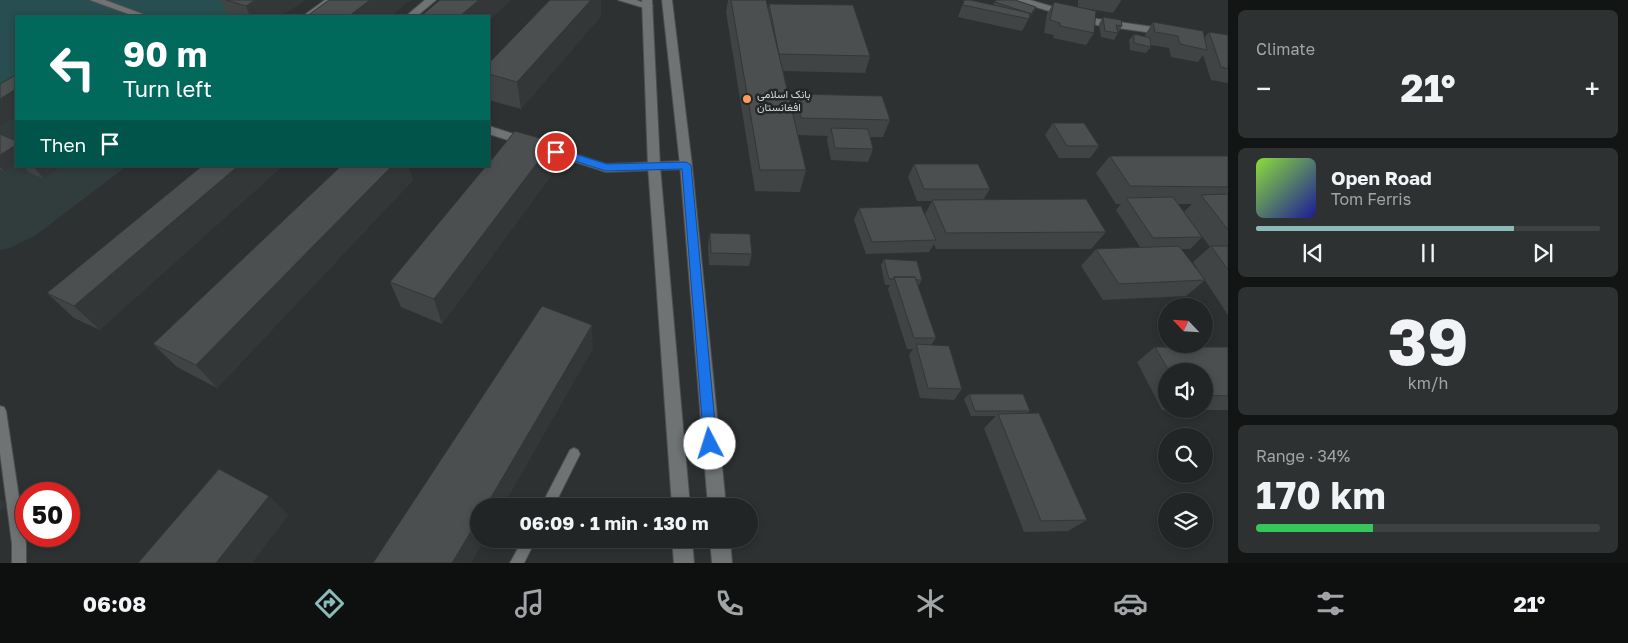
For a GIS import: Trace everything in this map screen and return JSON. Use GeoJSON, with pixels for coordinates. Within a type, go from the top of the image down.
{"type":"FeatureCollection","features":[{"type":"Feature","properties":{"kind":"main road"},"geometry":{"type":"LineString","coordinates":[[95,0],[140,15]]}},
{"type":"Feature","properties":{"kind":"main road"},"geometry":{"type":"LineString","coordinates":[[110,5],[129,0]]}},
{"type":"Feature","properties":{"kind":"main road"},"geometry":{"type":"LineString","coordinates":[[412,15],[431,0]]}},
{"type":"Feature","properties":{"kind":"main road"},"geometry":{"type":"LineString","coordinates":[[623,0],[648,3],[654,166],[680,498]]}},
{"type":"Feature","properties":{"kind":"main road"},"geometry":{"type":"LineString","coordinates":[[667,0],[686,165],[715,498]]}},
{"type":"Feature","properties":{"kind":"main road"},"geometry":{"type":"LineString","coordinates":[[1019,0],[1090,21],[1179,34]]}},
{"type":"Feature","properties":{"kind":"main road"},"geometry":{"type":"LineString","coordinates":[[490,130],[606,168],[686,165]]}},
{"type":"Feature","properties":{"kind":"main road"},"geometry":{"type":"LineString","coordinates":[[683,548],[684,563]]}},
{"type":"Feature","properties":{"kind":"main road"},"geometry":{"type":"LineString","coordinates":[[721,548],[722,563]]}},
{"type":"Feature","properties":{"kind":"lane"},"geometry":{"type":"LineString","coordinates":[[307,15],[329,0]]}},
{"type":"Feature","properties":{"kind":"lane"},"geometry":{"type":"LineString","coordinates":[[0,411],[19,544],[19,563]]}},
{"type":"Feature","properties":{"kind":"lane"},"geometry":{"type":"LineString","coordinates":[[551,498],[574,454]]}},
{"type":"Feature","properties":{"kind":"lane"},"geometry":{"type":"LineString","coordinates":[[517,563],[525,548]]}},
{"type":"Feature","properties":{"kind":"shaded area"},"geometry":{"type":"Polygon","coordinates":[[[0,0],[257,0],[234,15],[15,15],[15,75],[0,84],[0,0]]]}},
{"type":"Feature","properties":{"kind":"shaded area"},"geometry":{"type":"Polygon","coordinates":[[[15,75],[15,167],[126,167],[36,235],[10,248],[0,250],[0,84],[15,75]]]}},
{"type":"Feature","properties":{"kind":"building"},"geometry":{"type":"Polygon","coordinates":[[[226,0],[255,0],[246,6],[226,0]]]}},
{"type":"Feature","properties":{"kind":"building"},"geometry":{"type":"Polygon","coordinates":[[[329,0],[370,0],[350,15],[308,15],[329,0]]]}},
{"type":"Feature","properties":{"kind":"building"},"geometry":{"type":"Polygon","coordinates":[[[440,0],[479,0],[461,15],[422,15],[440,0]]]}},
{"type":"Feature","properties":{"kind":"building"},"geometry":{"type":"Polygon","coordinates":[[[550,0],[591,0],[517,82],[490,74],[490,62],[550,0]]]}},
{"type":"Feature","properties":{"kind":"building"},"geometry":{"type":"Polygon","coordinates":[[[731,0],[766,0],[806,170],[760,170],[731,0]]]}},
{"type":"Feature","properties":{"kind":"building"},"geometry":{"type":"Polygon","coordinates":[[[964,0],[1030,13],[1029,19],[963,5],[964,0]]]}},
{"type":"Feature","properties":{"kind":"building"},"geometry":{"type":"Polygon","coordinates":[[[996,0],[1015,0],[1036,7],[1031,14],[995,2],[996,0]]]}},
{"type":"Feature","properties":{"kind":"building"},"geometry":{"type":"Polygon","coordinates":[[[1054,2],[1096,11],[1094,33],[1060,26],[1060,23],[1050,20],[1054,2]]]}},
{"type":"Feature","properties":{"kind":"building"},"geometry":{"type":"Polygon","coordinates":[[[769,4],[853,5],[870,56],[779,54],[769,4]]]}},
{"type":"Feature","properties":{"kind":"building"},"geometry":{"type":"Polygon","coordinates":[[[1103,17],[1121,20],[1122,26],[1116,25],[1118,33],[1105,31],[1103,17]]]}},
{"type":"Feature","properties":{"kind":"building"},"geometry":{"type":"Polygon","coordinates":[[[1153,22],[1203,31],[1207,50],[1180,44],[1178,36],[1155,32],[1153,22]]]}},
{"type":"Feature","properties":{"kind":"building"},"geometry":{"type":"Polygon","coordinates":[[[1209,32],[1228,35],[1228,69],[1221,67],[1209,32]]]}},
{"type":"Feature","properties":{"kind":"building"},"geometry":{"type":"Polygon","coordinates":[[[1134,34],[1150,38],[1151,47],[1134,43],[1134,34]]]}},
{"type":"Feature","properties":{"kind":"building"},"geometry":{"type":"Polygon","coordinates":[[[15,76],[15,90],[0,99],[0,84],[15,76]]]}},
{"type":"Feature","properties":{"kind":"building"},"geometry":{"type":"Polygon","coordinates":[[[796,94],[882,96],[890,120],[801,118],[796,94]]]}},
{"type":"Feature","properties":{"kind":"building"},"geometry":{"type":"Polygon","coordinates":[[[1053,123],[1084,123],[1099,146],[1067,146],[1053,123]]]}},
{"type":"Feature","properties":{"kind":"building"},"geometry":{"type":"Polygon","coordinates":[[[831,128],[868,129],[873,149],[835,148],[831,128]]]}},
{"type":"Feature","properties":{"kind":"building"},"geometry":{"type":"Polygon","coordinates":[[[515,131],[553,142],[434,299],[390,282],[485,167],[490,167],[490,162],[515,131]]]}},
{"type":"Feature","properties":{"kind":"building"},"geometry":{"type":"Polygon","coordinates":[[[0,134],[15,141],[15,146],[0,155],[0,134]]]}},
{"type":"Feature","properties":{"kind":"building"},"geometry":{"type":"Polygon","coordinates":[[[1110,156],[1228,156],[1228,187],[1130,186],[1110,156]]]}},
{"type":"Feature","properties":{"kind":"building"},"geometry":{"type":"Polygon","coordinates":[[[914,164],[978,164],[990,189],[924,189],[914,164]]]}},
{"type":"Feature","properties":{"kind":"building"},"geometry":{"type":"Polygon","coordinates":[[[201,167],[237,167],[74,306],[47,293],[201,167]]]}},
{"type":"Feature","properties":{"kind":"building"},"geometry":{"type":"Polygon","coordinates":[[[340,167],[391,167],[196,365],[153,344],[340,167]]]}},
{"type":"Feature","properties":{"kind":"building"},"geometry":{"type":"Polygon","coordinates":[[[1228,194],[1228,230],[1201,195],[1228,194]]]}},
{"type":"Feature","properties":{"kind":"building"},"geometry":{"type":"Polygon","coordinates":[[[1173,197],[1202,237],[1153,238],[1126,198],[1173,197]]]}},
{"type":"Feature","properties":{"kind":"building"},"geometry":{"type":"Polygon","coordinates":[[[1086,199],[1106,232],[946,233],[932,200],[1086,199]]]}},
{"type":"Feature","properties":{"kind":"building"},"geometry":{"type":"Polygon","coordinates":[[[921,206],[936,240],[872,242],[859,208],[921,206]]]}},
{"type":"Feature","properties":{"kind":"building"},"geometry":{"type":"Polygon","coordinates":[[[710,233],[750,234],[752,254],[711,253],[710,233]]]}},
{"type":"Feature","properties":{"kind":"building"},"geometry":{"type":"Polygon","coordinates":[[[1179,246],[1205,280],[1119,284],[1096,249],[1179,246]]]}},
{"type":"Feature","properties":{"kind":"building"},"geometry":{"type":"Polygon","coordinates":[[[1211,246],[1228,246],[1228,270],[1211,246]]]}},
{"type":"Feature","properties":{"kind":"building"},"geometry":{"type":"Polygon","coordinates":[[[884,259],[917,261],[922,280],[916,280],[915,277],[894,277],[889,279],[884,259]]]}},
{"type":"Feature","properties":{"kind":"building"},"geometry":{"type":"Polygon","coordinates":[[[894,277],[915,277],[936,338],[914,338],[894,277]]]}},
{"type":"Feature","properties":{"kind":"building"},"geometry":{"type":"Polygon","coordinates":[[[542,306],[592,325],[491,498],[470,498],[470,533],[452,563],[373,563],[542,306]]]}},
{"type":"Feature","properties":{"kind":"building"},"geometry":{"type":"Polygon","coordinates":[[[916,344],[949,346],[962,389],[928,388],[916,344]]]}},
{"type":"Feature","properties":{"kind":"building"},"geometry":{"type":"Polygon","coordinates":[[[1213,347],[1228,347],[1228,396],[1213,395],[1213,363],[1164,363],[1158,353],[1213,353],[1213,347]]]}},
{"type":"Feature","properties":{"kind":"building"},"geometry":{"type":"Polygon","coordinates":[[[969,394],[1023,394],[1030,411],[975,411],[969,394]]]}},
{"type":"Feature","properties":{"kind":"building"},"geometry":{"type":"Polygon","coordinates":[[[1039,413],[1087,520],[1041,521],[998,414],[1039,413]]]}},
{"type":"Feature","properties":{"kind":"building"},"geometry":{"type":"Polygon","coordinates":[[[219,469],[269,496],[216,563],[138,563],[219,469]]]}},
{"type":"Feature","properties":{"kind":"place","name":"بانک اسلامی افغانستان"},"geometry":{"type":"Point","coordinates":[747,99]}},
{"type":"Feature","properties":{"kind":"route"},"geometry":{"type":"LineString","coordinates":[[556,152],[606,168],[686,165],[710,444]]}}]}
